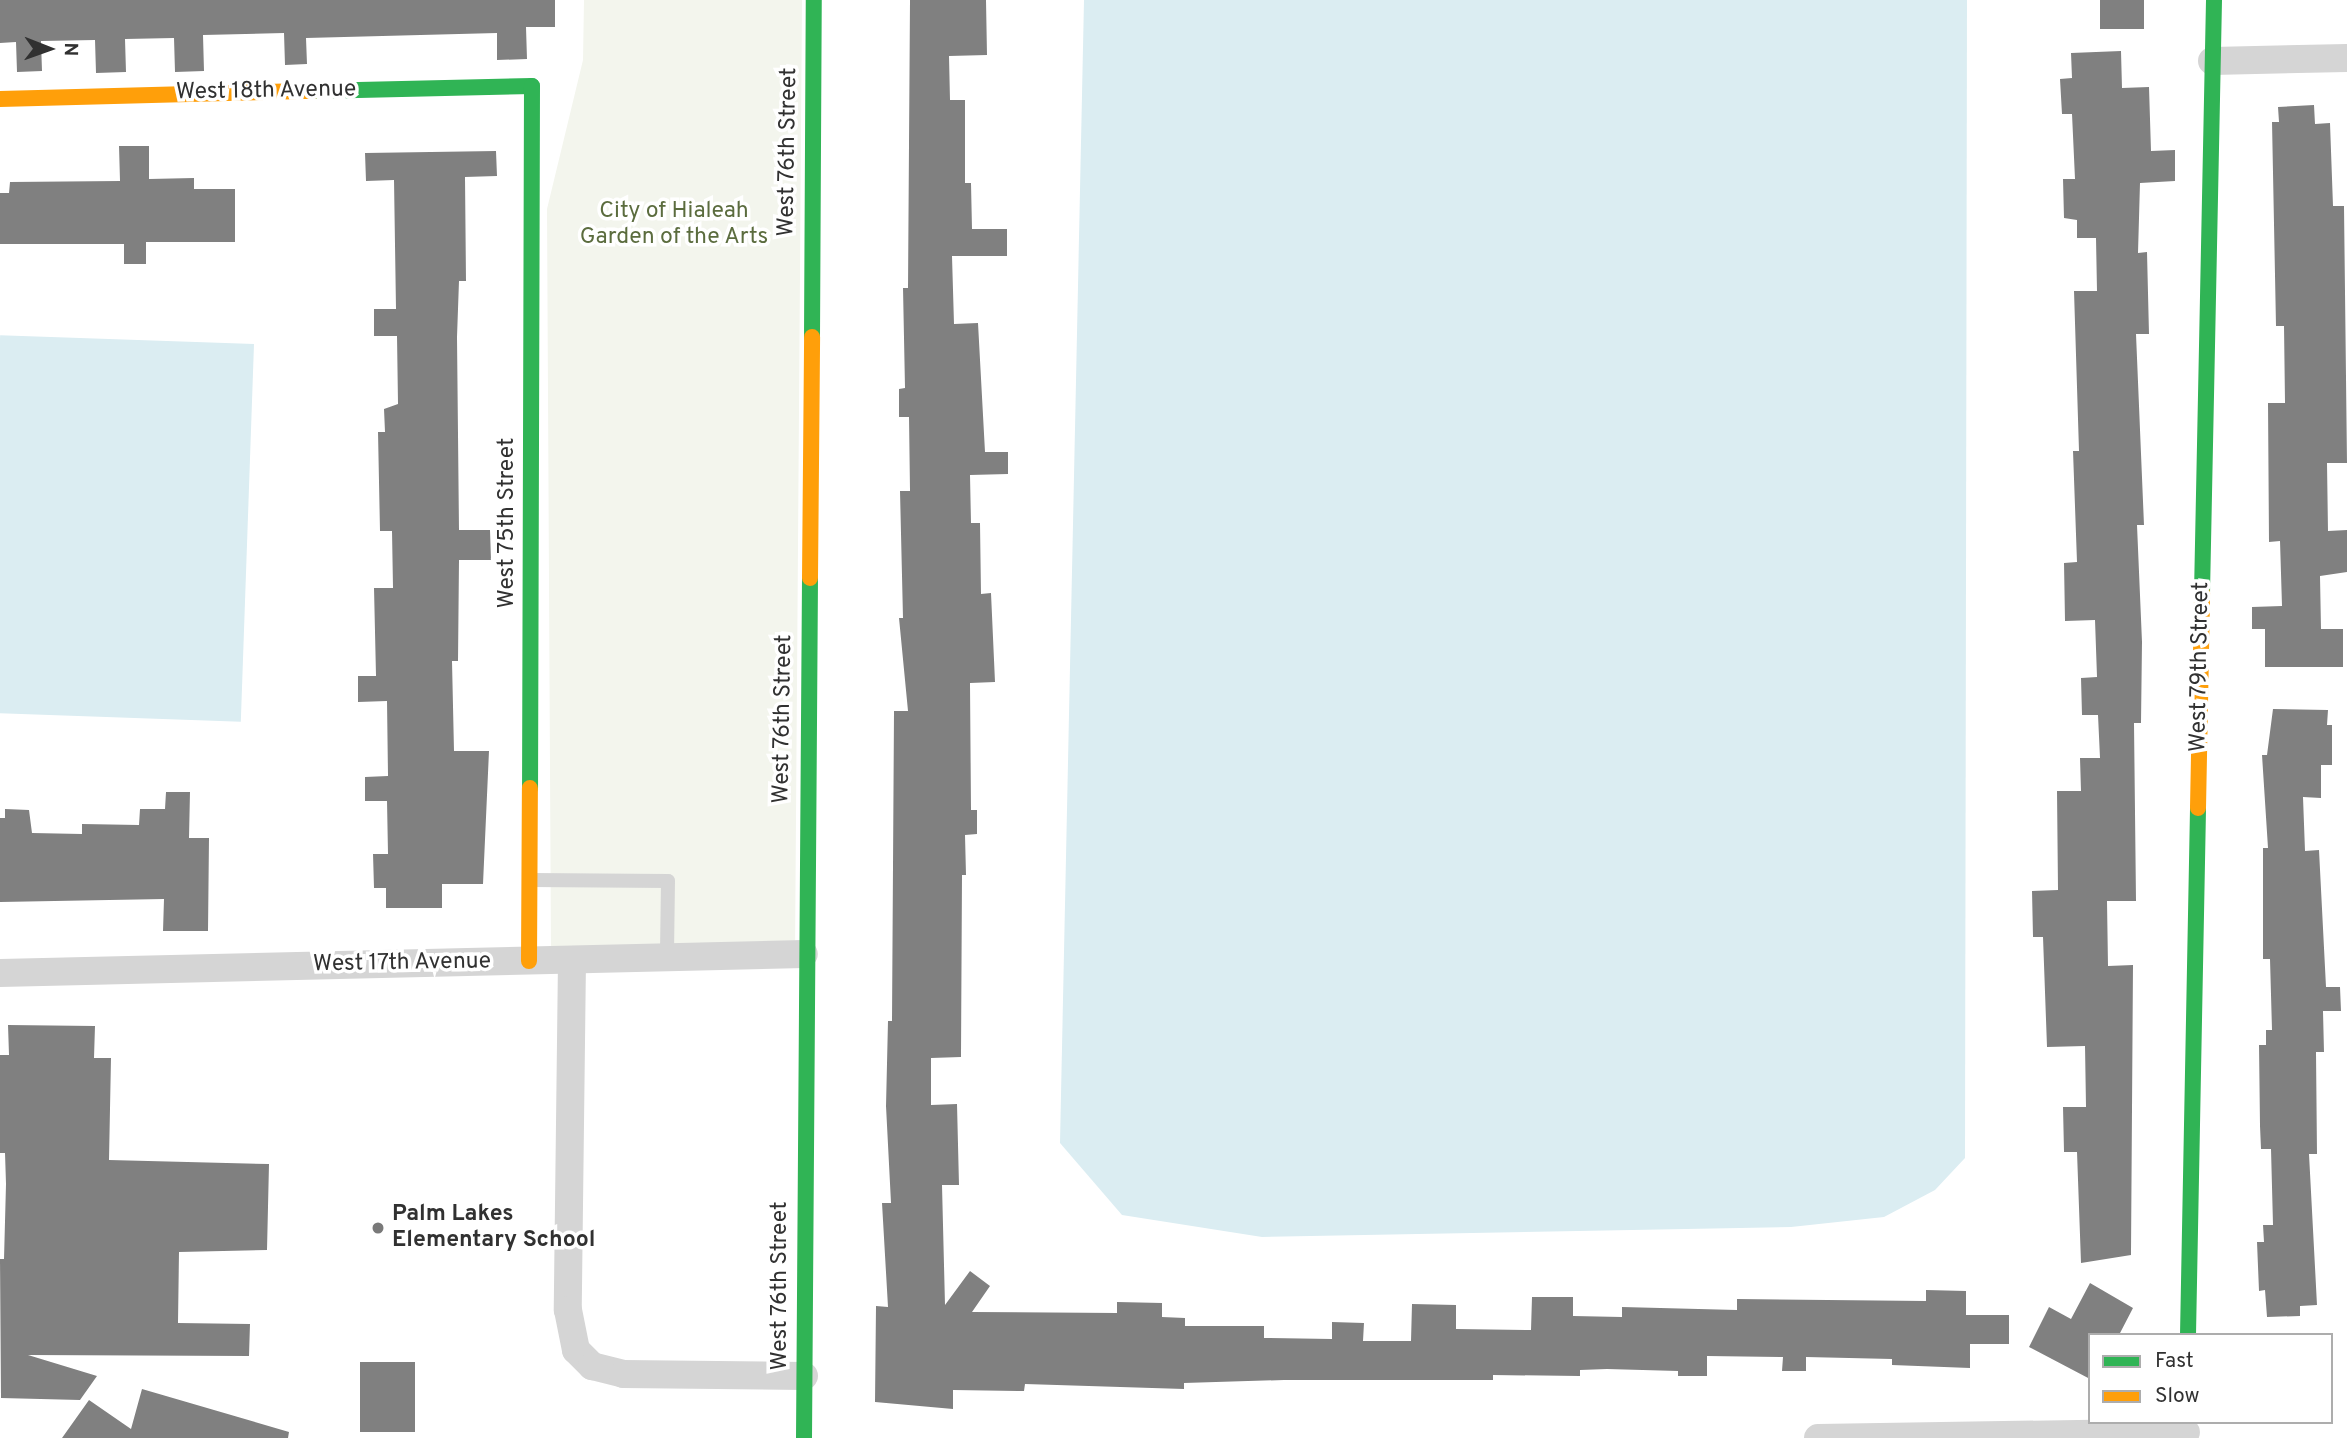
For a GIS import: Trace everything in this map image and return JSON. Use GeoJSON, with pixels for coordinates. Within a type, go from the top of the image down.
{"type":"FeatureCollection","features":[{"type":"Feature","properties":{"kind":"street","name":"West 76th Street"},"geometry":{"type":"LineString","coordinates":[[804,1438],[804,954],[814,0]]}},
{"type":"Feature","properties":{"kind":"street","name":"West 79th Street"},"geometry":{"type":"LineString","coordinates":[[2188,1333],[2214,0]]}},
{"type":"Feature","properties":{"kind":"street"},"geometry":{"type":"LineString","coordinates":[[2212,61],[2347,58]]}},
{"type":"Feature","properties":{"kind":"street","name":"West 18th Avenue"},"geometry":{"type":"LineString","coordinates":[[0,99],[532,86]]}},
{"type":"Feature","properties":{"kind":"street","name":"West 75th Street"},"geometry":{"type":"LineString","coordinates":[[529,961],[532,86]]}},
{"type":"Feature","properties":{"kind":"street","name":"West 17th Avenue"},"geometry":{"type":"LineString","coordinates":[[0,973],[572,960],[667,955],[804,954]]}},
{"type":"Feature","properties":{"kind":"street"},"geometry":{"type":"LineString","coordinates":[[572,960],[568,1310],[576,1350],[592,1366],[623,1374],[804,1376]]}},
{"type":"Feature","properties":{"kind":"street"},"geometry":{"type":"LineString","coordinates":[[1818,1438],[2186,1431]]}},
{"type":"Feature","properties":{"kind":"lane"},"geometry":{"type":"LineString","coordinates":[[529,880],[668,881],[667,955]]}},
{"type":"Feature","properties":{"kind":"green space","name":"City of Hialeah Garden of the Arts"},"geometry":{"type":"Polygon","coordinates":[[[584,0],[802,0],[795,955],[551,955],[547,209],[583,60],[584,0]]]}},
{"type":"Feature","properties":{"kind":"shaded area"},"geometry":{"type":"Polygon","coordinates":[[[1084,0],[1967,0],[1965,1158],[1935,1190],[1884,1217],[1791,1227],[1262,1237],[1122,1215],[1060,1143],[1084,0]]]}},
{"type":"Feature","properties":{"kind":"shaded area"},"geometry":{"type":"Polygon","coordinates":[[[0,335],[254,344],[241,722],[0,713],[0,335]]]}},
{"type":"Feature","properties":{"kind":"building"},"geometry":{"type":"Polygon","coordinates":[[[0,0],[555,0],[555,27],[526,27],[527,59],[497,60],[497,33],[306,38],[307,64],[285,65],[284,33],[203,35],[204,71],[175,72],[174,38],[125,39],[126,72],[96,73],[95,40],[41,41],[42,71],[17,72],[16,42],[0,43],[0,0]]]}},
{"type":"Feature","properties":{"kind":"building"},"geometry":{"type":"Polygon","coordinates":[[[910,0],[986,0],[987,55],[949,56],[950,100],[965,100],[965,183],[971,183],[972,229],[1007,229],[1007,256],[952,256],[954,324],[978,323],[985,452],[1008,452],[1008,474],[970,475],[971,523],[980,523],[981,594],[991,593],[995,682],[970,683],[971,810],[977,810],[977,834],[965,835],[966,875],[962,875],[961,1057],[931,1058],[931,1105],[957,1104],[959,1185],[942,1185],[945,1305],[970,1271],[990,1286],[972,1312],[1117,1313],[1117,1302],[1162,1303],[1162,1317],[1185,1318],[1185,1326],[1264,1326],[1264,1338],[1332,1339],[1332,1322],[1364,1323],[1363,1341],[1411,1341],[1412,1304],[1456,1305],[1456,1329],[1531,1330],[1532,1297],[1573,1297],[1573,1316],[1622,1317],[1622,1307],[1737,1310],[1737,1299],[1926,1301],[1926,1290],[1966,1291],[1966,1315],[2009,1315],[2009,1344],[1970,1344],[1970,1368],[1892,1365],[1892,1359],[1806,1357],[1806,1371],[1782,1371],[1783,1357],[1707,1356],[1707,1376],[1678,1376],[1678,1371],[1607,1369],[1580,1370],[1580,1376],[1493,1375],[1493,1380],[1184,1383],[1184,1389],[1025,1384],[1024,1391],[953,1390],[953,1409],[875,1402],[876,1306],[888,1307],[882,1203],[891,1203],[886,1106],[888,1021],[892,1021],[894,711],[908,711],[899,618],[903,618],[900,491],[910,491],[909,417],[899,417],[899,389],[905,388],[903,288],[908,288],[910,0]]]}},
{"type":"Feature","properties":{"kind":"building"},"geometry":{"type":"Polygon","coordinates":[[[2100,0],[2144,0],[2144,29],[2100,29],[2100,0]]]}},
{"type":"Feature","properties":{"kind":"building"},"geometry":{"type":"Polygon","coordinates":[[[2121,51],[2122,88],[2149,87],[2151,151],[2175,150],[2175,181],[2140,183],[2138,253],[2147,252],[2149,334],[2136,334],[2144,525],[2137,525],[2142,642],[2141,723],[2134,723],[2136,901],[2107,901],[2108,966],[2133,965],[2131,1255],[2081,1263],[2077,1152],[2064,1152],[2063,1107],[2086,1107],[2085,1046],[2047,1047],[2043,937],[2033,937],[2032,891],[2058,890],[2057,791],[2081,791],[2080,758],[2100,758],[2098,715],[2082,715],[2081,678],[2097,677],[2095,620],[2065,621],[2064,563],[2077,562],[2073,451],[2079,451],[2074,291],[2097,291],[2096,238],[2077,238],[2077,220],[2064,218],[2063,179],[2075,179],[2072,114],[2062,114],[2060,79],[2072,78],[2071,53],[2121,51]]]}},
{"type":"Feature","properties":{"kind":"building"},"geometry":{"type":"Polygon","coordinates":[[[2314,105],[2315,124],[2330,123],[2333,206],[2344,206],[2347,463],[2327,463],[2328,531],[2347,530],[2347,572],[2320,576],[2321,629],[2343,629],[2343,667],[2265,667],[2265,629],[2252,629],[2252,607],[2282,606],[2280,541],[2269,542],[2268,403],[2285,403],[2284,326],[2276,326],[2272,122],[2279,122],[2278,107],[2314,105]]]}},
{"type":"Feature","properties":{"kind":"building"},"geometry":{"type":"Polygon","coordinates":[[[119,146],[149,146],[149,179],[194,178],[194,189],[235,189],[235,242],[146,242],[146,264],[124,264],[124,244],[0,244],[0,193],[9,193],[10,182],[120,181],[119,146]]]}},
{"type":"Feature","properties":{"kind":"building"},"geometry":{"type":"Polygon","coordinates":[[[496,151],[497,176],[465,177],[466,281],[459,281],[457,337],[459,530],[490,530],[491,560],[459,560],[458,661],[452,661],[454,751],[489,751],[483,884],[442,884],[442,908],[386,908],[386,888],[374,888],[373,854],[388,854],[387,801],[365,801],[365,777],[388,776],[387,701],[358,702],[358,676],[376,676],[374,588],[393,588],[392,531],[380,531],[378,432],[385,432],[384,409],[398,404],[397,336],[374,336],[374,309],[396,309],[394,180],[366,181],[365,153],[496,151]]]}},
{"type":"Feature","properties":{"kind":"building"},"geometry":{"type":"Polygon","coordinates":[[[2273,709],[2328,710],[2327,725],[2332,725],[2332,765],[2321,765],[2321,798],[2303,797],[2305,851],[2319,850],[2326,987],[2340,987],[2341,1011],[2323,1011],[2324,1052],[2316,1052],[2317,1154],[2309,1154],[2317,1305],[2300,1306],[2300,1316],[2267,1317],[2265,1290],[2259,1291],[2257,1242],[2264,1242],[2263,1225],[2273,1225],[2271,1149],[2261,1149],[2259,1045],[2266,1045],[2266,1030],[2272,1030],[2270,959],[2263,959],[2263,848],[2268,848],[2262,755],[2267,755],[2273,709]]]}},
{"type":"Feature","properties":{"kind":"building"},"geometry":{"type":"Polygon","coordinates":[[[166,792],[190,792],[189,838],[209,838],[208,931],[163,931],[164,899],[0,902],[0,818],[5,818],[5,809],[29,810],[32,833],[82,834],[82,824],[139,825],[140,809],[165,809],[166,792]]]}},
{"type":"Feature","properties":{"kind":"building"},"geometry":{"type":"Polygon","coordinates":[[[8,1025],[95,1026],[94,1058],[111,1058],[109,1160],[269,1164],[267,1250],[179,1252],[178,1323],[250,1324],[249,1356],[28,1355],[97,1376],[80,1400],[1,1398],[0,1259],[4,1259],[6,1184],[5,1153],[0,1153],[0,1055],[9,1055],[8,1025]]]}},
{"type":"Feature","properties":{"kind":"building"},"geometry":{"type":"Polygon","coordinates":[[[2090,1283],[2133,1308],[2120,1333],[2088,1333],[2088,1378],[2029,1347],[2049,1307],[2071,1319],[2090,1283]]]}},
{"type":"Feature","properties":{"kind":"building"},"geometry":{"type":"Polygon","coordinates":[[[360,1362],[415,1362],[415,1432],[360,1432],[360,1362]]]}},
{"type":"Feature","properties":{"kind":"building"},"geometry":{"type":"Polygon","coordinates":[[[142,1389],[289,1432],[288,1438],[62,1438],[89,1400],[131,1429],[142,1389]]]}},
{"type":"Feature","properties":{"kind":"traffic: fast"},"geometry":{"type":"LineString","coordinates":[[812,337],[814,0]]}},
{"type":"Feature","properties":{"kind":"traffic: fast"},"geometry":{"type":"LineString","coordinates":[[2202,593],[2214,0]]}},
{"type":"Feature","properties":{"kind":"traffic: fast"},"geometry":{"type":"LineString","coordinates":[[315,91],[532,86],[530,788]]}},
{"type":"Feature","properties":{"kind":"traffic: fast"},"geometry":{"type":"LineString","coordinates":[[804,1438],[810,578]]}},
{"type":"Feature","properties":{"kind":"traffic: fast"},"geometry":{"type":"LineString","coordinates":[[2188,1333],[2198,808]]}},
{"type":"Feature","properties":{"kind":"traffic: slow"},"geometry":{"type":"LineString","coordinates":[[0,99],[315,91]]}},
{"type":"Feature","properties":{"kind":"traffic: slow"},"geometry":{"type":"LineString","coordinates":[[810,578],[812,337]]}},
{"type":"Feature","properties":{"kind":"traffic: slow"},"geometry":{"type":"LineString","coordinates":[[2198,808],[2202,593]]}},
{"type":"Feature","properties":{"kind":"traffic: slow"},"geometry":{"type":"LineString","coordinates":[[529,961],[530,788]]}},
{"type":"Feature","properties":{"kind":"place","name":"Palm Lakes Elementary School"},"geometry":{"type":"Point","coordinates":[378,1228]}}]}
